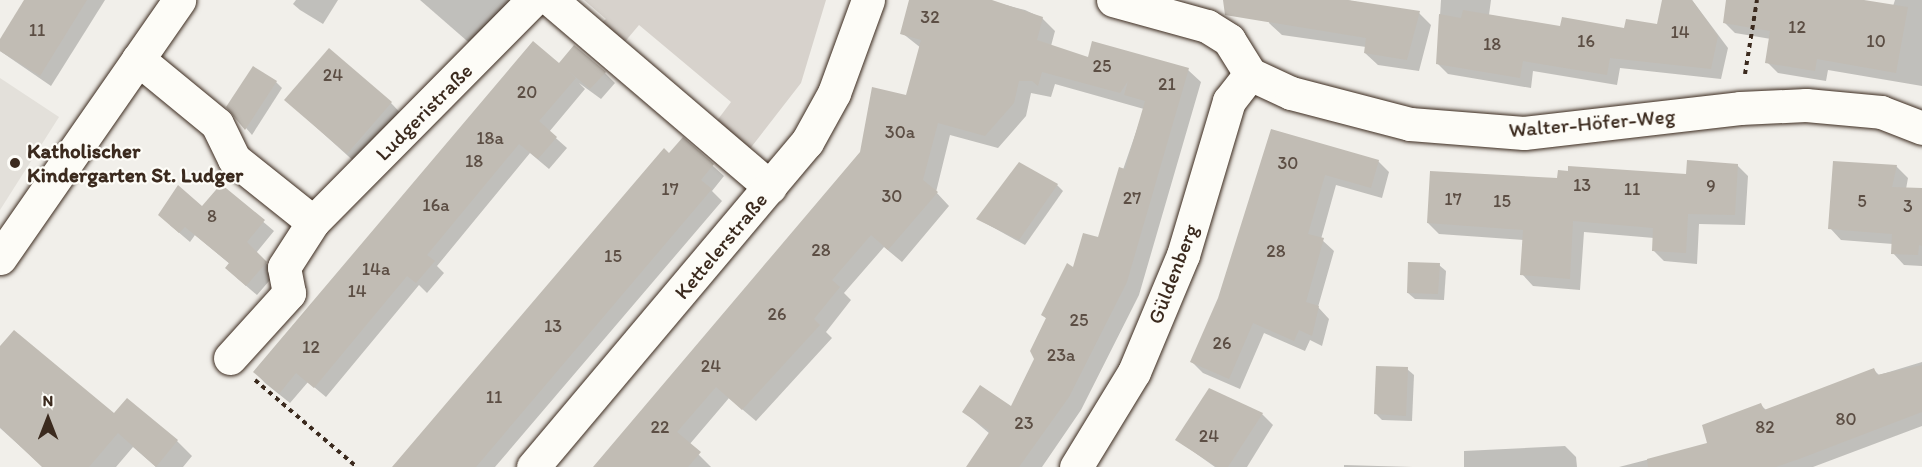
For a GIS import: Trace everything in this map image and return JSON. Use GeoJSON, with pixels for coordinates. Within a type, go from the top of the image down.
{"type":"FeatureCollection","features":[{"type":"Feature","properties":{"kind":"street"},"geometry":{"type":"LineString","coordinates":[[0,258],[179,0]]}},
{"type":"Feature","properties":{"kind":"street","name":"Ludgeristraße"},"geometry":{"type":"LineString","coordinates":[[230,358],[289,293],[284,267],[313,222],[534,0]]}},
{"type":"Feature","properties":{"kind":"street"},"geometry":{"type":"LineString","coordinates":[[551,0],[770,187]]}},
{"type":"Feature","properties":{"kind":"street","name":"Kettelerstraße"},"geometry":{"type":"LineString","coordinates":[[533,467],[807,142],[834,93],[868,0]]}},
{"type":"Feature","properties":{"kind":"street"},"geometry":{"type":"LineString","coordinates":[[1113,0],[1207,26],[1230,40],[1250,74]]}},
{"type":"Feature","properties":{"kind":"street"},"geometry":{"type":"LineString","coordinates":[[138,59],[217,124],[234,159],[313,222]]}},
{"type":"Feature","properties":{"kind":"street","name":"Walter-Höfer-Weg"},"geometry":{"type":"LineString","coordinates":[[1250,74],[1291,93],[1410,124],[1456,130],[1524,134],[1740,108],[1806,105],[1881,112],[1922,128]]}},
{"type":"Feature","properties":{"kind":"street","name":"Güldenberg"},"geometry":{"type":"LineString","coordinates":[[1084,465],[1134,372],[1183,255],[1230,101],[1250,74]]}},
{"type":"Feature","properties":{"kind":"path"},"geometry":{"type":"LineString","coordinates":[[1740,108],[1757,0]]}},
{"type":"Feature","properties":{"kind":"path"},"geometry":{"type":"LineString","coordinates":[[230,358],[357,467]]}},
{"type":"Feature","properties":{"kind":"shaded area"},"geometry":{"type":"Polygon","coordinates":[[[584,0],[826,0],[801,83],[749,150],[716,122],[731,102],[639,25],[623,44],[600,24],[606,19],[584,0]]]}},
{"type":"Feature","properties":{"kind":"shaded area","name":"Katholischer Kindergarten St. Ludger"},"geometry":{"type":"Polygon","coordinates":[[[0,78],[59,117],[0,210],[0,78]]]}},
{"type":"Feature","properties":{"kind":"building"},"geometry":{"type":"Polygon","coordinates":[[[24,0],[87,0],[40,76],[0,51],[0,39],[24,0]]]}},
{"type":"Feature","properties":{"kind":"building"},"geometry":{"type":"Polygon","coordinates":[[[909,0],[992,0],[1043,17],[1037,40],[1088,57],[1092,41],[1189,68],[1127,282],[1069,397],[1019,467],[966,467],[990,431],[962,412],[980,385],[1011,406],[1034,359],[1030,351],[1046,318],[1041,315],[1067,263],[1073,267],[1083,233],[1098,237],[1119,167],[1125,169],[1145,101],[1124,95],[1128,81],[1120,93],[1042,72],[1038,86],[1032,81],[1019,81],[1014,103],[985,136],[938,123],[923,180],[938,192],[888,250],[871,235],[832,280],[840,287],[814,319],[820,325],[742,410],[716,387],[677,432],[701,452],[688,467],[593,467],[860,152],[872,87],[906,95],[921,40],[900,34],[909,0]]]}},
{"type":"Feature","properties":{"kind":"building"},"geometry":{"type":"Polygon","coordinates":[[[1223,0],[1348,0],[1420,11],[1407,60],[1364,53],[1366,38],[1225,15],[1223,0]]]}},
{"type":"Feature","properties":{"kind":"building"},"geometry":{"type":"Polygon","coordinates":[[[1662,0],[1692,0],[1718,36],[1711,69],[1610,58],[1607,75],[1523,61],[1520,78],[1436,64],[1439,14],[1461,18],[1463,10],[1560,26],[1562,17],[1624,28],[1626,19],[1657,24],[1662,0]]]}},
{"type":"Feature","properties":{"kind":"building"},"geometry":{"type":"Polygon","coordinates":[[[1726,0],[1864,0],[1908,7],[1896,73],[1817,59],[1815,71],[1765,63],[1770,31],[1723,23],[1726,0]]]}},
{"type":"Feature","properties":{"kind":"building"},"geometry":{"type":"Polygon","coordinates":[[[533,41],[559,63],[574,45],[606,72],[590,89],[566,69],[576,78],[539,121],[557,137],[538,159],[519,144],[427,255],[435,261],[416,283],[407,276],[314,388],[296,373],[279,394],[253,372],[533,41]]]}},
{"type":"Feature","properties":{"kind":"building"},"geometry":{"type":"Polygon","coordinates":[[[329,48],[392,102],[347,154],[284,100],[329,48]]]}},
{"type":"Feature","properties":{"kind":"building"},"geometry":{"type":"Polygon","coordinates":[[[253,66],[277,81],[245,130],[226,107],[253,66]]]}},
{"type":"Feature","properties":{"kind":"building"},"geometry":{"type":"Polygon","coordinates":[[[1271,129],[1379,160],[1371,188],[1325,175],[1308,234],[1324,238],[1306,302],[1319,306],[1312,336],[1299,330],[1294,341],[1253,323],[1229,379],[1190,362],[1218,298],[1271,129]]]}},
{"type":"Feature","properties":{"kind":"building"},"geometry":{"type":"Polygon","coordinates":[[[683,137],[714,164],[701,180],[712,189],[476,467],[392,467],[664,148],[669,153],[683,137]]]}},
{"type":"Feature","properties":{"kind":"building"},"geometry":{"type":"Polygon","coordinates":[[[1687,160],[1738,164],[1735,215],[1688,214],[1686,253],[1652,251],[1653,228],[1573,221],[1570,279],[1520,275],[1523,230],[1427,223],[1430,171],[1557,178],[1558,170],[1568,171],[1568,166],[1686,174],[1687,160]]]}},
{"type":"Feature","properties":{"kind":"building"},"geometry":{"type":"Polygon","coordinates":[[[1833,161],[1897,165],[1892,187],[1922,188],[1922,246],[1919,245],[1918,255],[1891,254],[1892,234],[1828,229],[1833,161]]]}},
{"type":"Feature","properties":{"kind":"building"},"geometry":{"type":"Polygon","coordinates":[[[1019,162],[1058,184],[1019,240],[976,219],[1019,162]]]}},
{"type":"Feature","properties":{"kind":"building"},"geometry":{"type":"Polygon","coordinates":[[[221,184],[265,220],[247,242],[267,262],[246,286],[225,268],[229,263],[185,227],[179,233],[158,215],[178,185],[202,206],[221,184]]]}},
{"type":"Feature","properties":{"kind":"building"},"geometry":{"type":"Polygon","coordinates":[[[1408,262],[1440,263],[1438,294],[1407,293],[1408,262]]]}},
{"type":"Feature","properties":{"kind":"building"},"geometry":{"type":"Polygon","coordinates":[[[14,330],[114,413],[127,398],[178,440],[156,467],[118,433],[89,467],[42,467],[0,427],[0,346],[14,330]]]}},
{"type":"Feature","properties":{"kind":"building"},"geometry":{"type":"Polygon","coordinates":[[[1922,365],[1922,412],[1799,459],[1776,467],[1648,467],[1647,459],[1707,443],[1702,425],[1761,403],[1764,410],[1874,368],[1877,375],[1922,365]]]}},
{"type":"Feature","properties":{"kind":"building"},"geometry":{"type":"Polygon","coordinates":[[[1376,366],[1408,367],[1406,416],[1374,414],[1376,366]]]}},
{"type":"Feature","properties":{"kind":"building"},"geometry":{"type":"Polygon","coordinates":[[[1209,388],[1263,413],[1228,467],[1217,467],[1175,440],[1209,388]]]}},
{"type":"Feature","properties":{"kind":"place","name":"Katholischer Kindergarten St. Ludger"},"geometry":{"type":"Point","coordinates":[15,163]}}]}
